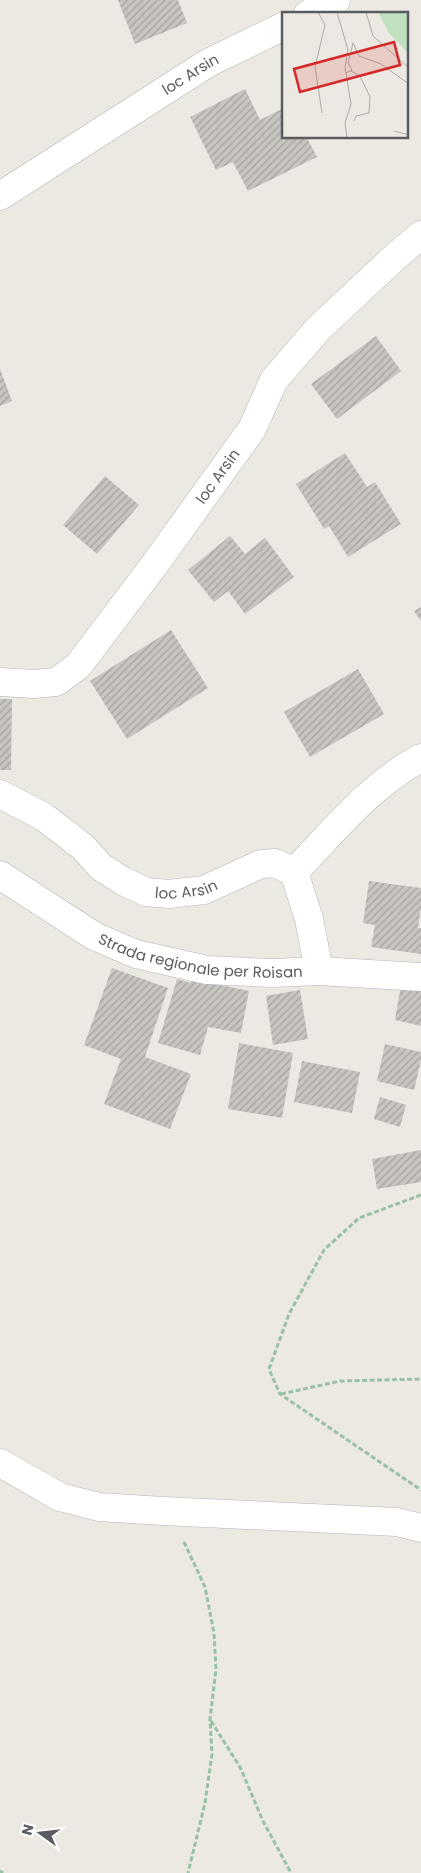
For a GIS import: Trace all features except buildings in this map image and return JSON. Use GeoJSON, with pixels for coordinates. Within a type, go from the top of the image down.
{"type":"FeatureCollection","features":[{"type":"Feature","properties":{"kind":"street"},"geometry":{"type":"LineString","coordinates":[[312,12],[336,0]]}},
{"type":"Feature","properties":{"kind":"street","name":"loc Arsin"},"geometry":{"type":"LineString","coordinates":[[0,196],[208,63],[282,27]]}},
{"type":"Feature","properties":{"kind":"street","name":"loc Arsin"},"geometry":{"type":"LineString","coordinates":[[0,682],[34,684],[56,682],[78,666],[155,564],[252,429],[274,380],[318,329],[421,235]]}},
{"type":"Feature","properties":{"kind":"street"},"geometry":{"type":"LineString","coordinates":[[319,970],[309,919],[294,872],[371,793],[402,768],[421,758]]}},
{"type":"Feature","properties":{"kind":"street","name":"loc Arsin"},"geometry":{"type":"LineString","coordinates":[[0,794],[44,817],[83,847],[100,867],[122,881],[146,892],[169,894],[204,890],[261,864],[275,863],[294,872]]}},
{"type":"Feature","properties":{"kind":"street","name":"Strada regionale per Roisan"},"geometry":{"type":"LineString","coordinates":[[0,874],[94,936],[136,954],[207,970],[272,973],[319,970],[421,977]]}},
{"type":"Feature","properties":{"kind":"street"},"geometry":{"type":"LineString","coordinates":[[0,1463],[60,1497],[99,1506],[163,1512],[398,1522],[421,1528]]}},
{"type":"Feature","properties":{"kind":"path"},"geometry":{"type":"LineString","coordinates":[[421,1195],[358,1218],[324,1250],[289,1314],[269,1369],[280,1394],[421,1490]]}},
{"type":"Feature","properties":{"kind":"path"},"geometry":{"type":"LineString","coordinates":[[280,1394],[340,1381],[421,1379]]}},
{"type":"Feature","properties":{"kind":"path"},"geometry":{"type":"LineString","coordinates":[[163,1512],[184,1541],[205,1588],[214,1633],[216,1669],[210,1719],[212,1754],[205,1803],[188,1873]]}},
{"type":"Feature","properties":{"kind":"path"},"geometry":{"type":"LineString","coordinates":[[210,1719],[240,1767],[263,1820],[291,1873]]}}]}
